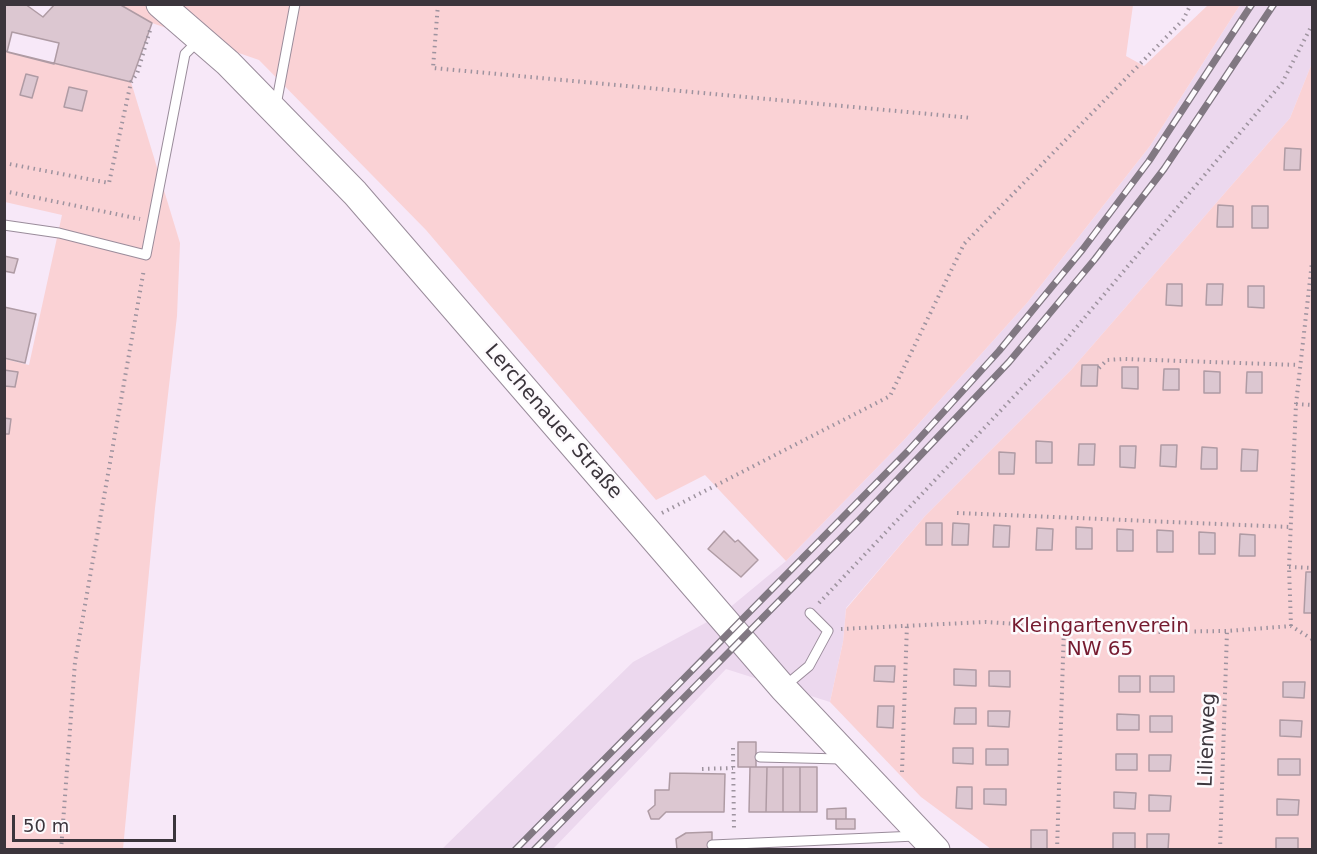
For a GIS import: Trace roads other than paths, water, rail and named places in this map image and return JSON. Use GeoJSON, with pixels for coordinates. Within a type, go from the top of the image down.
{"type":"FeatureCollection","features":[{"type":"Feature","properties":{"kind":"main road","name":"Lerchenauer Straße"},"geometry":{"type":"LineString","coordinates":[[165,8],[201,39],[275,111],[355,193],[783,688],[929,843]]}},
{"type":"Feature","properties":{"kind":"lane"},"geometry":{"type":"LineString","coordinates":[[275,111],[295,4]]}},
{"type":"Feature","properties":{"kind":"lane"},"geometry":{"type":"LineString","coordinates":[[4,225],[59,233],[146,255],[185,54],[201,39]]}},
{"type":"Feature","properties":{"kind":"lane"},"geometry":{"type":"LineString","coordinates":[[783,688],[809,666],[828,631],[810,613]]}},
{"type":"Feature","properties":{"kind":"lane"},"geometry":{"type":"LineString","coordinates":[[760,757],[850,759]]}},
{"type":"Feature","properties":{"kind":"lane"},"geometry":{"type":"LineString","coordinates":[[712,845],[929,843]]}},
{"type":"Feature","properties":{"kind":"railway"},"geometry":{"type":"LineString","coordinates":[[515,850],[908,451],[999,351],[1083,249],[1149,161],[1252,4]]}},
{"type":"Feature","properties":{"kind":"railway"},"geometry":{"type":"LineString","coordinates":[[534,850],[861,518],[1009,362],[1095,259],[1164,169],[1274,4]]}},
{"type":"Feature","properties":{"kind":"park label","name":"Kleingartenverein NW 65"},"geometry":{"type":"Point","coordinates":[1100,638]}}]}
